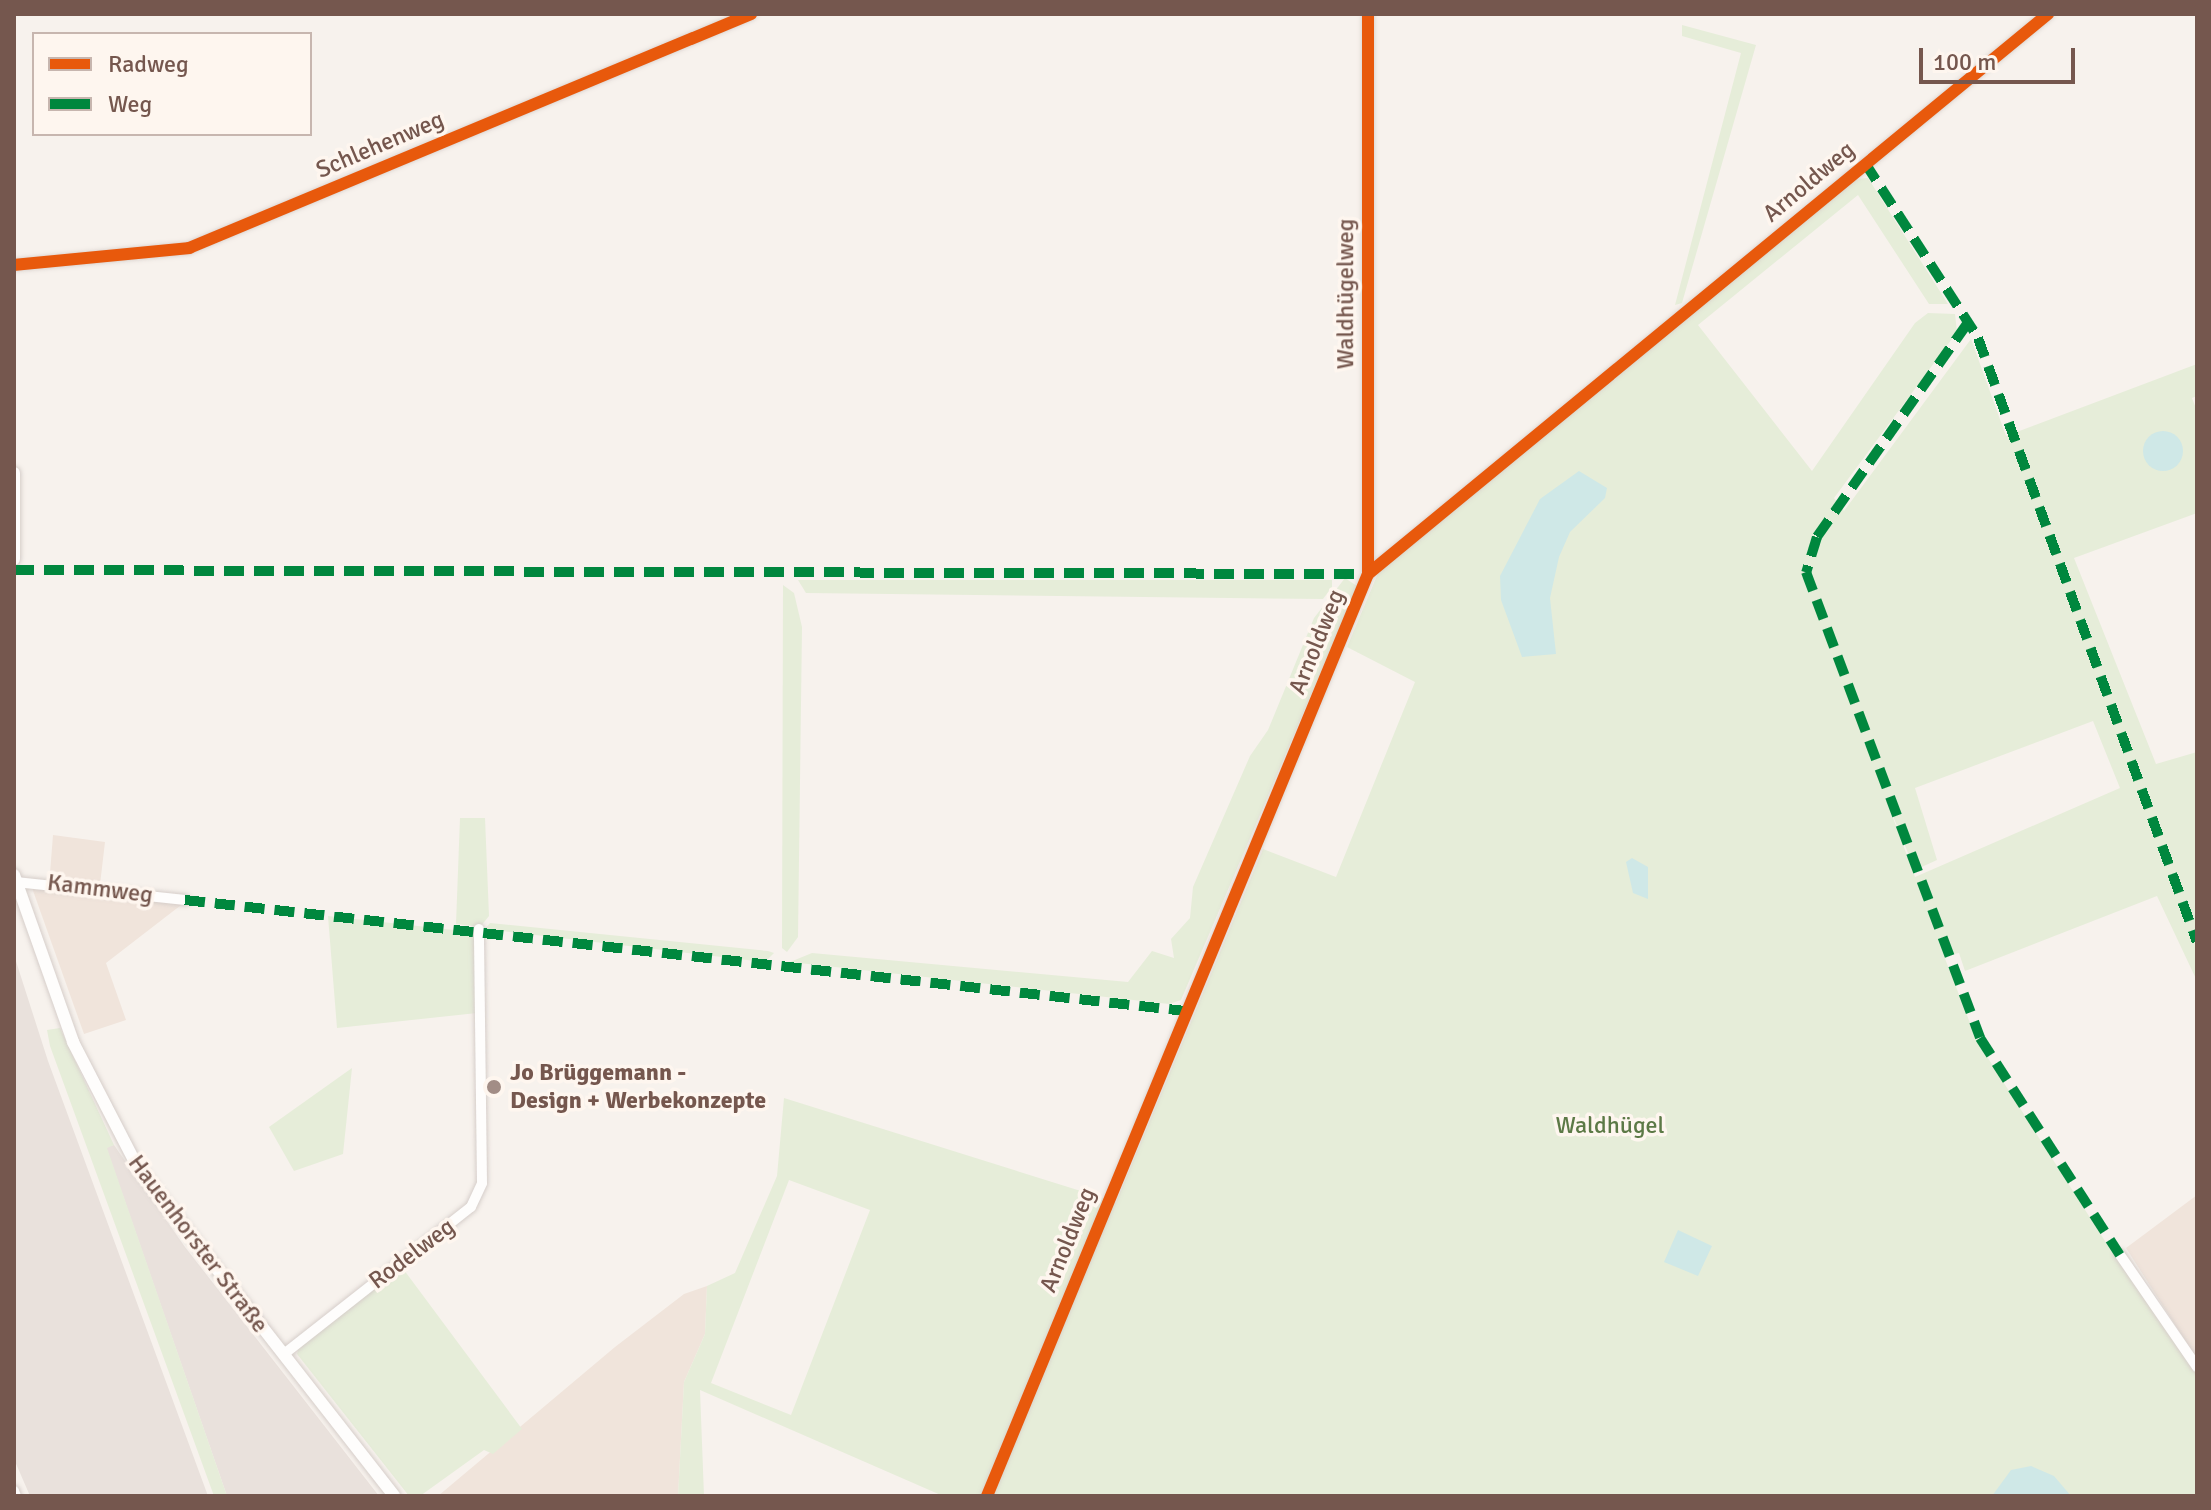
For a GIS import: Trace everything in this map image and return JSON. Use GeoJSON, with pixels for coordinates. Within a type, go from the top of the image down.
{"type":"FeatureCollection","features":[{"type":"Feature","properties":{"kind":"street","name":"Schlehenweg"},"geometry":{"type":"LineString","coordinates":[[14,265],[189,248],[751,14]]}},
{"type":"Feature","properties":{"kind":"street","name":"Waldhügelweg"},"geometry":{"type":"LineString","coordinates":[[1368,14],[1368,574]]}},
{"type":"Feature","properties":{"kind":"street","name":"Arnoldweg"},"geometry":{"type":"LineString","coordinates":[[987,1496],[1368,574],[2048,14]]}},
{"type":"Feature","properties":{"kind":"street"},"geometry":{"type":"LineString","coordinates":[[14,473],[14,559]]}},
{"type":"Feature","properties":{"kind":"street","name":"Kammweg"},"geometry":{"type":"LineString","coordinates":[[16,886],[185,900]]}},
{"type":"Feature","properties":{"kind":"street","name":"Hauenhorster Straße"},"geometry":{"type":"LineString","coordinates":[[16,886],[73,1042],[112,1125],[167,1211],[284,1354],[394,1496]]}},
{"type":"Feature","properties":{"kind":"street","name":"Rodelweg"},"geometry":{"type":"LineString","coordinates":[[284,1354],[471,1207],[482,1183],[479,929]]}},
{"type":"Feature","properties":{"kind":"street"},"geometry":{"type":"LineString","coordinates":[[2120,1255],[2197,1367]]}},
{"type":"Feature","properties":{"kind":"shaded area"},"geometry":{"type":"Polygon","coordinates":[[[53,835],[105,842],[99,893],[185,902],[106,963],[126,1020],[84,1034],[31,885],[49,886],[53,835]]]}},
{"type":"Feature","properties":{"kind":"shaded area"},"geometry":{"type":"Polygon","coordinates":[[[14,955],[48,1061],[208,1496],[30,1496],[14,1459],[14,955]]]}},
{"type":"Feature","properties":{"kind":"shaded area"},"geometry":{"type":"Polygon","coordinates":[[[114,1145],[185,1247],[379,1496],[227,1496],[106,1147],[114,1145]]]}},
{"type":"Feature","properties":{"kind":"shaded area"},"geometry":{"type":"Polygon","coordinates":[[[2197,1195],[2197,1359],[2126,1248],[2197,1195]]]}},
{"type":"Feature","properties":{"kind":"shaded area"},"geometry":{"type":"Polygon","coordinates":[[[707,1286],[705,1334],[684,1382],[678,1496],[438,1496],[615,1347],[684,1294],[707,1286]]]}},
{"type":"Feature","properties":{"kind":"green space"},"geometry":{"type":"Polygon","coordinates":[[[1682,25],[1756,45],[1682,303],[1675,305],[1741,53],[1682,36],[1682,25]]]}},
{"type":"Feature","properties":{"kind":"green space","name":"Waldhügel"},"geometry":{"type":"Polygon","coordinates":[[[1868,178],[1948,304],[1929,304],[1858,195],[1698,325],[1812,471],[1915,323],[1928,313],[1955,314],[1957,332],[1834,498],[1844,511],[1971,339],[2006,436],[2197,364],[2197,396],[2192,398],[2197,411],[2197,513],[2074,558],[2156,764],[2197,752],[2197,981],[2157,896],[1965,971],[1959,953],[1944,956],[1977,1041],[2112,1252],[2122,1248],[2197,1369],[2197,1496],[943,1496],[700,1390],[704,1496],[678,1496],[684,1382],[705,1334],[707,1286],[735,1273],[777,1176],[784,1098],[1116,1202],[1263,849],[1336,877],[1415,682],[1347,647],[1379,571],[1855,179],[1868,178]],[[2093,721],[1915,788],[1937,860],[1915,870],[1886,799],[1915,877],[2120,788],[2093,721]],[[789,1180],[711,1383],[791,1415],[870,1210],[789,1180]]]}},
{"type":"Feature","properties":{"kind":"green space"},"geometry":{"type":"Polygon","coordinates":[[[1345,578],[1357,586],[1354,594],[1181,1000],[1169,1004],[790,962],[812,953],[1128,982],[1152,951],[1174,958],[1171,939],[1190,918],[1193,887],[1250,756],[1268,730],[1314,618],[1345,578]]]}},
{"type":"Feature","properties":{"kind":"green space"},"geometry":{"type":"Polygon","coordinates":[[[798,580],[1332,580],[1332,587],[1323,599],[806,593],[798,580]]]}},
{"type":"Feature","properties":{"kind":"green space"},"geometry":{"type":"Polygon","coordinates":[[[783,585],[794,593],[802,627],[798,937],[787,952],[782,948],[783,585]]]}},
{"type":"Feature","properties":{"kind":"green space"},"geometry":{"type":"Polygon","coordinates":[[[460,818],[485,818],[489,916],[480,927],[456,924],[460,818]]]}},
{"type":"Feature","properties":{"kind":"green space"},"geometry":{"type":"Polygon","coordinates":[[[328,916],[472,932],[477,936],[477,1013],[337,1028],[328,916]]]}},
{"type":"Feature","properties":{"kind":"green space"},"geometry":{"type":"Polygon","coordinates":[[[490,923],[774,953],[765,962],[485,929],[490,923]]]}},
{"type":"Feature","properties":{"kind":"green space"},"geometry":{"type":"Polygon","coordinates":[[[60,1028],[114,1145],[107,1148],[227,1496],[214,1496],[50,1046],[47,1030],[60,1028]]]}},
{"type":"Feature","properties":{"kind":"green space"},"geometry":{"type":"Polygon","coordinates":[[[352,1068],[343,1154],[294,1171],[269,1127],[352,1068]]]}},
{"type":"Feature","properties":{"kind":"green space"},"geometry":{"type":"Polygon","coordinates":[[[397,1270],[404,1270],[522,1429],[493,1454],[484,1450],[420,1496],[409,1496],[297,1354],[299,1347],[397,1270]]]}},
{"type":"Feature","properties":{"kind":"water"},"geometry":{"type":"Polygon","coordinates":[[[2163,431],[2177,437],[2183,451],[2177,465],[2163,471],[2149,465],[2143,451],[2149,437],[2163,431]]]}},
{"type":"Feature","properties":{"kind":"water"},"geometry":{"type":"Polygon","coordinates":[[[1579,471],[1607,488],[1605,498],[1570,532],[1559,557],[1550,598],[1556,654],[1522,657],[1501,600],[1500,576],[1540,499],[1579,471]]]}},
{"type":"Feature","properties":{"kind":"water"},"geometry":{"type":"Polygon","coordinates":[[[1632,858],[1648,867],[1648,899],[1633,893],[1626,862],[1632,858]]]}},
{"type":"Feature","properties":{"kind":"water"},"geometry":{"type":"Polygon","coordinates":[[[1678,1230],[1712,1246],[1698,1276],[1664,1262],[1678,1230]]]}},
{"type":"Feature","properties":{"kind":"water"},"geometry":{"type":"Polygon","coordinates":[[[2031,1466],[2054,1476],[2071,1496],[1992,1496],[2011,1470],[2031,1466]]]}},
{"type":"Feature","properties":{"kind":"marked path"},"geometry":{"type":"LineString","coordinates":[[1865,163],[1978,338],[2197,942]]}},
{"type":"Feature","properties":{"kind":"marked path"},"geometry":{"type":"LineString","coordinates":[[1967,324],[1817,537],[1806,572],[1980,1038],[2120,1255]]}},
{"type":"Feature","properties":{"kind":"marked path"},"geometry":{"type":"LineString","coordinates":[[14,570],[1368,574]]}},
{"type":"Feature","properties":{"kind":"marked path"},"geometry":{"type":"LineString","coordinates":[[185,900],[1185,1011]]}},
{"type":"Feature","properties":{"kind":"cycle path"},"geometry":{"type":"LineString","coordinates":[[14,265],[189,248],[751,14]]}},
{"type":"Feature","properties":{"kind":"cycle path"},"geometry":{"type":"LineString","coordinates":[[1368,14],[1368,574]]}},
{"type":"Feature","properties":{"kind":"cycle path"},"geometry":{"type":"LineString","coordinates":[[987,1496],[1368,574],[2048,14]]}},
{"type":"Feature","properties":{"kind":"place","name":"Jo Brüggemann - Design + Werbekonzepte"},"geometry":{"type":"Point","coordinates":[494,1087]}}]}
